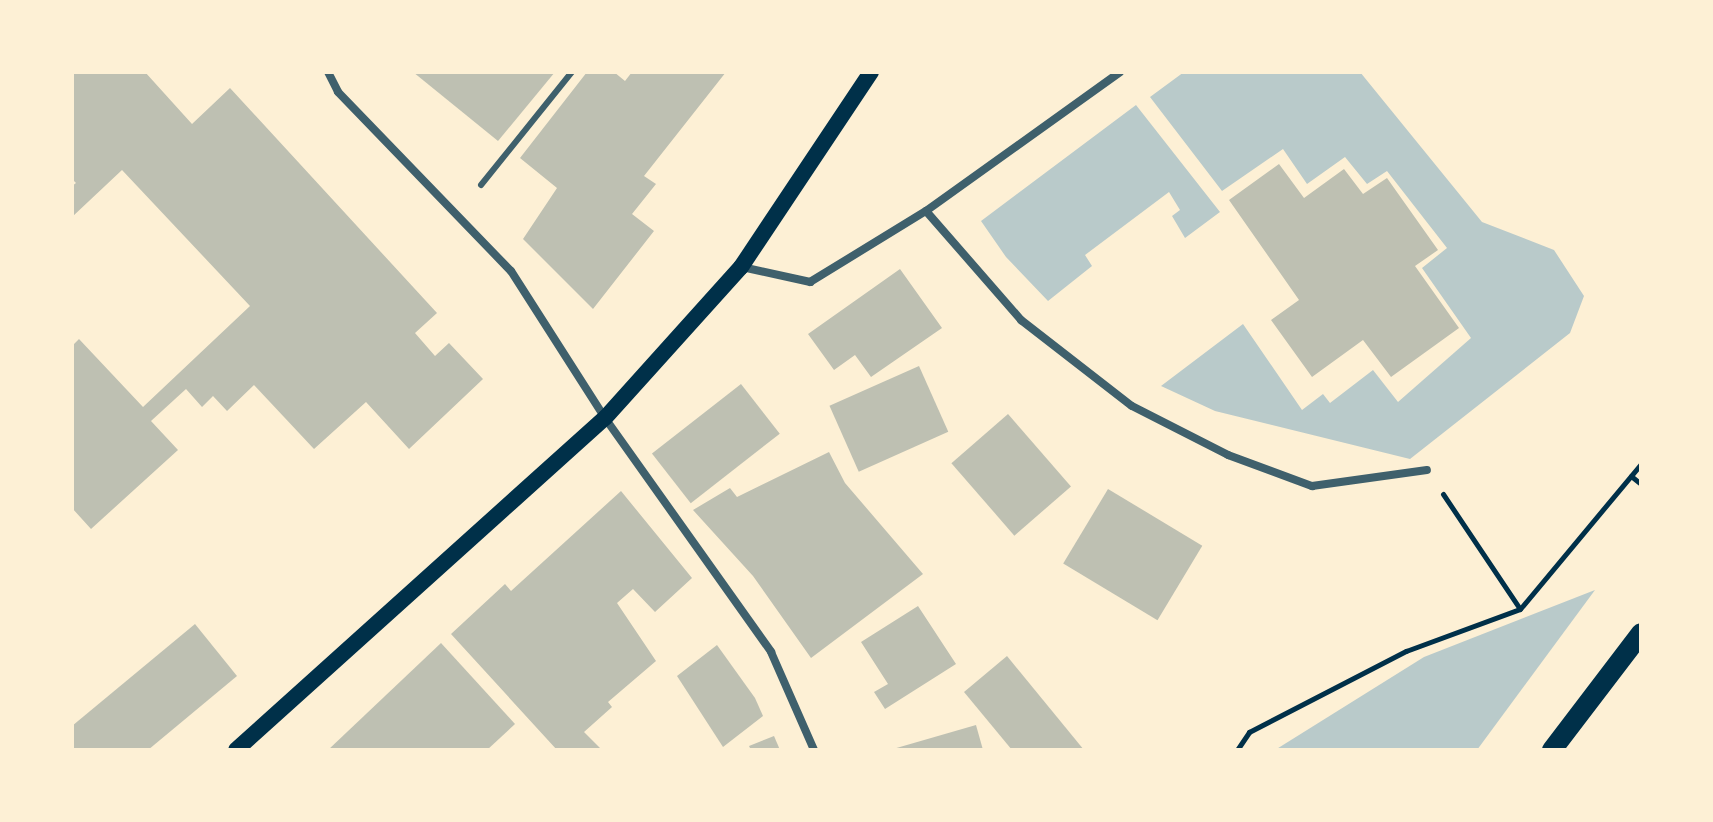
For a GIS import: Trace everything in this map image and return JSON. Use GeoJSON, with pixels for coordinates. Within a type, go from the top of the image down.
{"type":"FeatureCollection","features":[{"type":"Feature","properties":{"kind":"main road"},"geometry":{"type":"LineString","coordinates":[[236,750],[605,418],[741,267],[871,72]]}},
{"type":"Feature","properties":{"kind":"main road"},"geometry":{"type":"LineString","coordinates":[[1552,750],[1641,633]]}},
{"type":"Feature","properties":{"kind":"street"},"geometry":{"type":"LineString","coordinates":[[328,72],[338,92],[511,271],[605,418],[771,652],[814,750]]}},
{"type":"Feature","properties":{"kind":"street"},"geometry":{"type":"LineString","coordinates":[[741,267],[810,282],[926,211],[1120,72]]}},
{"type":"Feature","properties":{"kind":"street"},"geometry":{"type":"LineString","coordinates":[[926,211],[1021,320],[1132,406],[1228,455],[1312,486],[1427,470]]}},
{"type":"Feature","properties":{"kind":"lane"},"geometry":{"type":"LineString","coordinates":[[481,185],[572,72]]}},
{"type":"Feature","properties":{"kind":"path"},"geometry":{"type":"LineString","coordinates":[[1237,750],[1249,732],[1406,651],[1520,609],[1641,464]]}},
{"type":"Feature","properties":{"kind":"path"},"geometry":{"type":"LineString","coordinates":[[1427,470],[1520,609]]}},
{"type":"Feature","properties":{"kind":"path"},"geometry":{"type":"LineString","coordinates":[[1631,476],[1641,484]]}},
{"type":"Feature","properties":{"kind":"shaded area"},"geometry":{"type":"Polygon","coordinates":[[[1184,72],[1360,72],[1482,222],[1554,250],[1584,296],[1570,333],[1410,459],[1215,411],[1161,386],[1243,324],[1302,410],[1323,394],[1330,403],[1373,370],[1398,402],[1471,338],[1422,268],[1447,248],[1387,171],[1367,184],[1345,157],[1307,184],[1283,149],[1222,191],[1150,97],[1184,72]]]}},
{"type":"Feature","properties":{"kind":"shaded area"},"geometry":{"type":"Polygon","coordinates":[[[1136,105],[1220,212],[1185,238],[1172,216],[1180,210],[1169,192],[1085,255],[1092,266],[1048,301],[1006,257],[981,221],[1136,105]]]}},
{"type":"Feature","properties":{"kind":"shaded area"},"geometry":{"type":"Polygon","coordinates":[[[1595,590],[1477,750],[1275,750],[1424,657],[1595,590]]]}},
{"type":"Feature","properties":{"kind":"building"},"geometry":{"type":"Polygon","coordinates":[[[72,72],[145,72],[192,124],[230,88],[437,313],[415,333],[435,356],[449,343],[483,379],[409,449],[366,402],[314,449],[254,385],[227,411],[213,396],[202,407],[186,389],[151,421],[178,450],[91,529],[72,508],[72,346],[79,339],[143,407],[250,306],[122,170],[72,217],[72,186],[76,183],[72,179],[72,72]]]}},
{"type":"Feature","properties":{"kind":"building"},"geometry":{"type":"Polygon","coordinates":[[[413,72],[555,72],[498,141],[413,72]]]}},
{"type":"Feature","properties":{"kind":"building"},"geometry":{"type":"Polygon","coordinates":[[[587,72],[614,72],[625,81],[632,72],[726,72],[644,176],[656,184],[632,214],[654,231],[593,309],[523,239],[557,188],[520,158],[587,72]]]}},
{"type":"Feature","properties":{"kind":"building"},"geometry":{"type":"Polygon","coordinates":[[[1279,164],[1304,198],[1344,169],[1363,194],[1387,178],[1438,250],[1415,266],[1459,328],[1391,377],[1363,340],[1312,377],[1271,320],[1299,300],[1229,200],[1279,164]]]}},
{"type":"Feature","properties":{"kind":"building"},"geometry":{"type":"Polygon","coordinates":[[[900,269],[942,328],[871,377],[855,355],[834,370],[808,334],[900,269]]]}},
{"type":"Feature","properties":{"kind":"building"},"geometry":{"type":"Polygon","coordinates":[[[919,366],[948,432],[859,472],[829,406],[919,366]]]}},
{"type":"Feature","properties":{"kind":"building"},"geometry":{"type":"Polygon","coordinates":[[[741,384],[780,434],[691,503],[652,454],[741,384]]]}},
{"type":"Feature","properties":{"kind":"building"},"geometry":{"type":"Polygon","coordinates":[[[1008,414],[1071,486],[1014,536],[951,463],[1008,414]]]}},
{"type":"Feature","properties":{"kind":"building"},"geometry":{"type":"Polygon","coordinates":[[[829,452],[845,483],[923,574],[811,658],[753,576],[693,510],[730,488],[737,497],[829,452]]]}},
{"type":"Feature","properties":{"kind":"building"},"geometry":{"type":"Polygon","coordinates":[[[1108,489],[1202,546],[1157,620],[1063,564],[1108,489]]]}},
{"type":"Feature","properties":{"kind":"building"},"geometry":{"type":"Polygon","coordinates":[[[621,491],[692,578],[655,612],[633,589],[617,603],[656,661],[608,702],[612,707],[584,732],[602,750],[557,750],[451,634],[505,584],[511,591],[621,491]]]}},
{"type":"Feature","properties":{"kind":"building"},"geometry":{"type":"Polygon","coordinates":[[[918,606],[956,664],[885,709],[874,692],[888,684],[861,642],[918,606]]]}},
{"type":"Feature","properties":{"kind":"building"},"geometry":{"type":"Polygon","coordinates":[[[195,624],[237,676],[148,750],[72,750],[72,726],[195,624]]]}},
{"type":"Feature","properties":{"kind":"building"},"geometry":{"type":"Polygon","coordinates":[[[441,643],[515,724],[487,750],[328,750],[441,643]]]}},
{"type":"Feature","properties":{"kind":"building"},"geometry":{"type":"Polygon","coordinates":[[[717,645],[755,698],[763,716],[723,747],[677,676],[717,645]]]}},
{"type":"Feature","properties":{"kind":"building"},"geometry":{"type":"Polygon","coordinates":[[[1007,656],[1084,750],[1012,750],[964,692],[1007,656]]]}},
{"type":"Feature","properties":{"kind":"building"},"geometry":{"type":"Polygon","coordinates":[[[976,725],[983,750],[893,750],[893,749],[976,725]]]}},
{"type":"Feature","properties":{"kind":"building"},"geometry":{"type":"Polygon","coordinates":[[[774,736],[780,750],[751,750],[749,746],[774,736]]]}}]}
